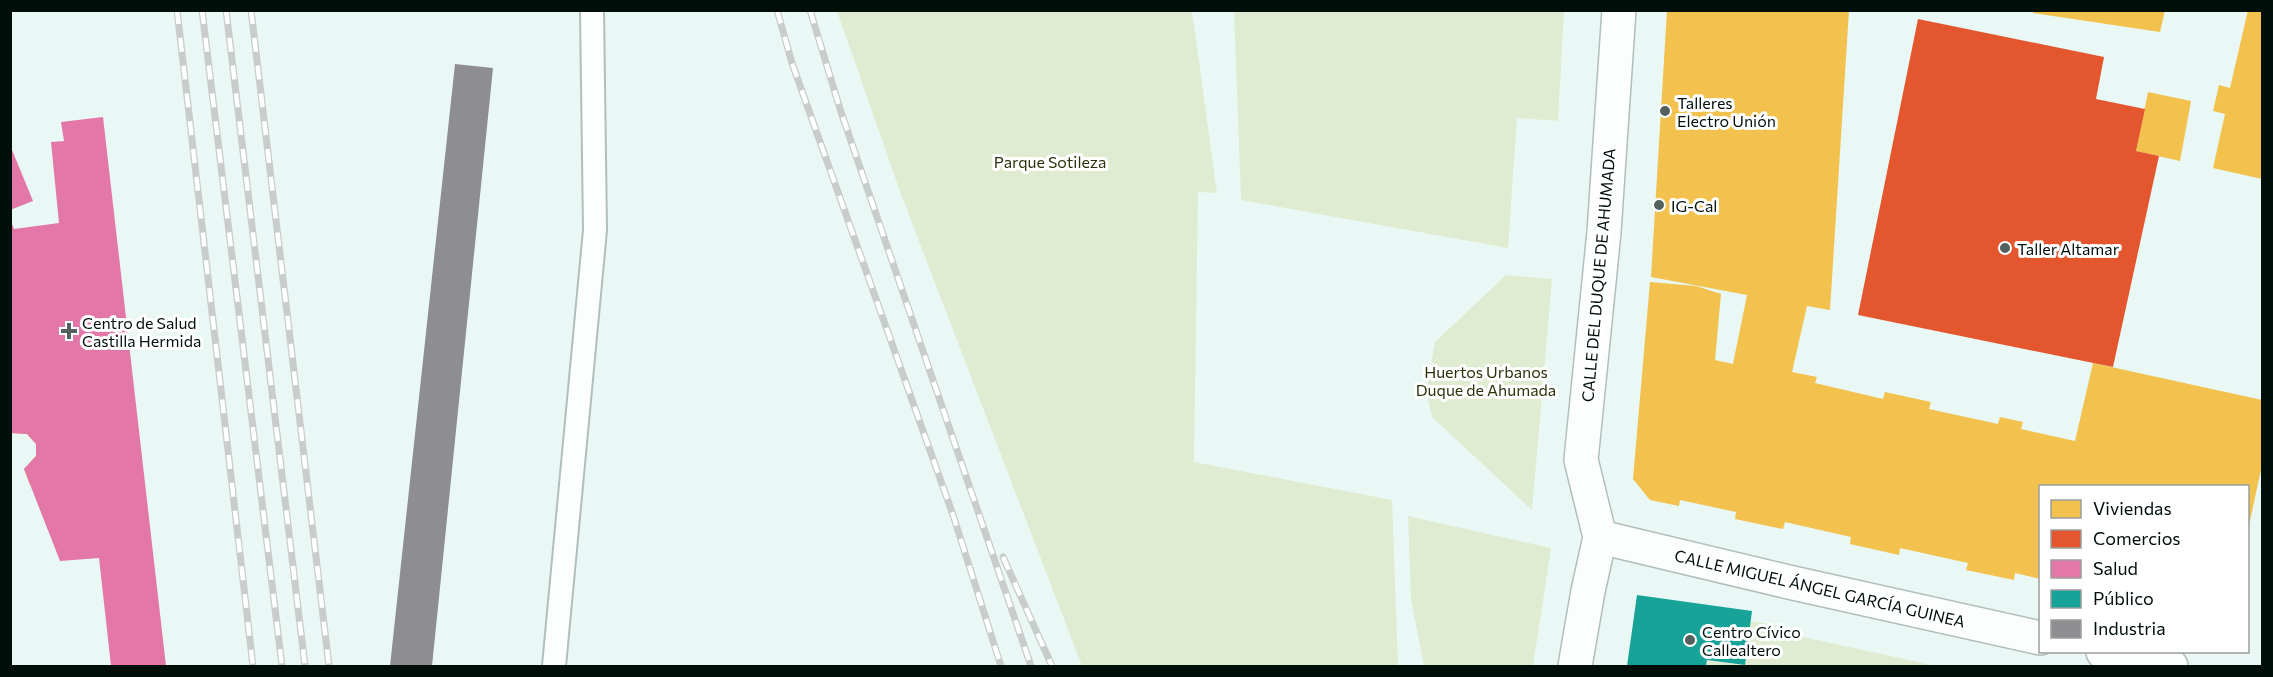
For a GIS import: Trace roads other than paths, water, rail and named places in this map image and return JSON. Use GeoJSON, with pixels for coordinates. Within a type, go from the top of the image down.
{"type":"FeatureCollection","features":[{"type":"Feature","properties":{"kind":"street","name":"CALLE DEL DUQUE DE AHUMADA"},"geometry":{"type":"LineString","coordinates":[[1600,537],[1581,460],[1604,232],[1619,10]]}},
{"type":"Feature","properties":{"kind":"street","name":"CALLE MIGUEL ÁNGEL GARCÍA GUINEA"},"geometry":{"type":"LineString","coordinates":[[1600,537],[1793,584],[2039,638]]}},
{"type":"Feature","properties":{"kind":"street"},"geometry":{"type":"LineString","coordinates":[[1575,666],[1600,537]]}},
{"type":"Feature","properties":{"kind":"street"},"geometry":{"type":"LineString","coordinates":[[2112,653],[2171,666]]}},
{"type":"Feature","properties":{"kind":"lane"},"geometry":{"type":"LineString","coordinates":[[554,666],[595,230],[592,10]]}},
{"type":"Feature","properties":{"kind":"railway"},"geometry":{"type":"LineString","coordinates":[[177,10],[253,666]]}},
{"type":"Feature","properties":{"kind":"railway"},"geometry":{"type":"LineString","coordinates":[[202,10],[282,666]]}},
{"type":"Feature","properties":{"kind":"railway"},"geometry":{"type":"LineString","coordinates":[[226,10],[305,666]]}},
{"type":"Feature","properties":{"kind":"railway"},"geometry":{"type":"LineString","coordinates":[[251,10],[329,666]]}},
{"type":"Feature","properties":{"kind":"railway"},"geometry":{"type":"LineString","coordinates":[[777,10],[792,63],[953,515],[1001,666]]}},
{"type":"Feature","properties":{"kind":"railway"},"geometry":{"type":"LineString","coordinates":[[810,10],[840,109],[1031,666]]}},
{"type":"Feature","properties":{"kind":"railway"},"geometry":{"type":"LineString","coordinates":[[1003,557],[1052,666]]}},
{"type":"Feature","properties":{"kind":"place","name":"Talleres Electro Unión"},"geometry":{"type":"Point","coordinates":[1665,111]}},
{"type":"Feature","properties":{"kind":"place","name":"IG-Cal"},"geometry":{"type":"Point","coordinates":[1659,205]}},
{"type":"Feature","properties":{"kind":"place","name":"Taller Altamar"},"geometry":{"type":"Point","coordinates":[2005,248]}},
{"type":"Feature","properties":{"kind":"place","name":"Centro de Salud Castilla Hermida"},"geometry":{"type":"Point","coordinates":[69,331]}},
{"type":"Feature","properties":{"kind":"place","name":"Centro Cívico Callealtero"},"geometry":{"type":"Point","coordinates":[1690,640]}},
{"type":"Feature","properties":{"kind":"park label","name":"Parque Sotileza"},"geometry":{"type":"Point","coordinates":[1050,161]}},
{"type":"Feature","properties":{"kind":"park label","name":"Huertos Urbanos Duque de Ahumada"},"geometry":{"type":"Point","coordinates":[1486,380]}}]}
